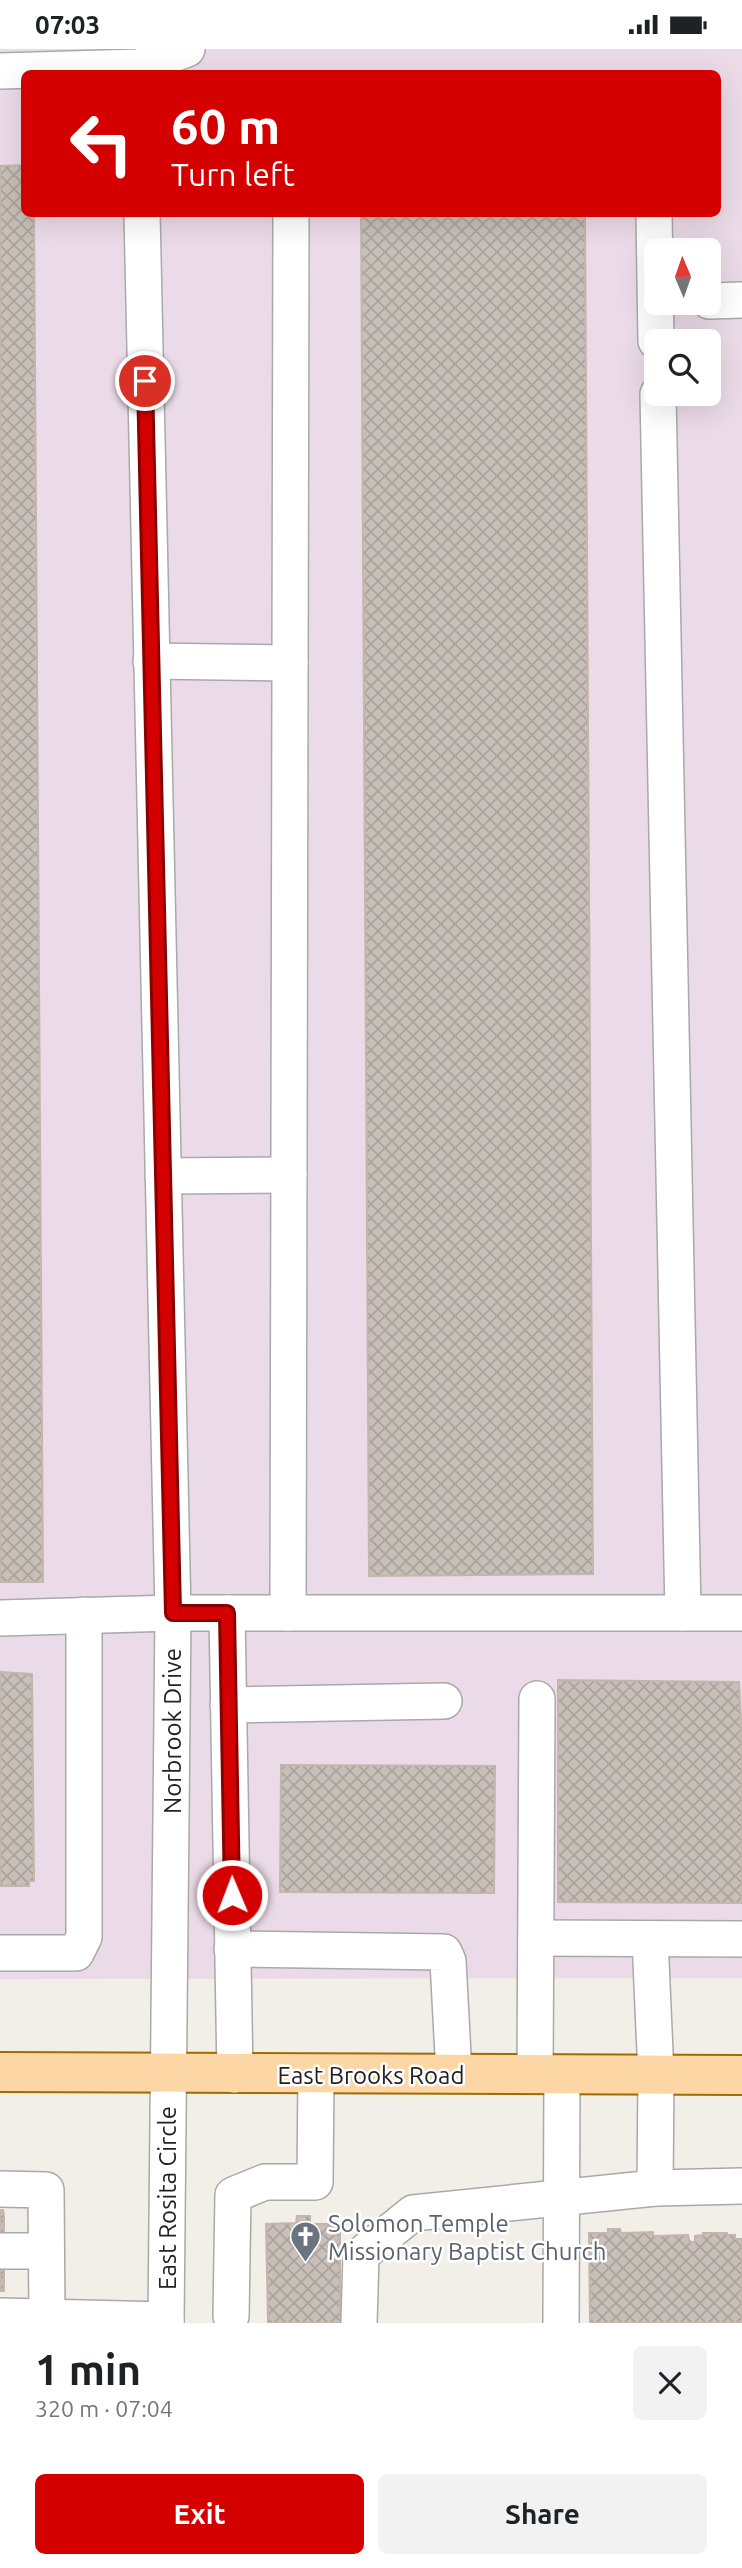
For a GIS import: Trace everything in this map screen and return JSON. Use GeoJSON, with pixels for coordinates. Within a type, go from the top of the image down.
{"type":"FeatureCollection","features":[{"type":"Feature","properties":{"kind":"main road","name":"East Brooks Road"},"geometry":{"type":"LineString","coordinates":[[0,2072],[234,2075],[742,2074]]}},
{"type":"Feature","properties":{"kind":"street"},"geometry":{"type":"LineString","coordinates":[[0,71],[139,63],[187,49]]}},
{"type":"Feature","properties":{"kind":"street","name":"Norbrook Drive"},"geometry":{"type":"LineString","coordinates":[[142,217],[173,1613],[169,2073]]}},
{"type":"Feature","properties":{"kind":"street"},"geometry":{"type":"LineString","coordinates":[[288,1613],[291,217]]}},
{"type":"Feature","properties":{"kind":"street"},"geometry":{"type":"LineString","coordinates":[[654,217],[655,238]]}},
{"type":"Feature","properties":{"kind":"street"},"geometry":{"type":"LineString","coordinates":[[721,301],[742,300]]}},
{"type":"Feature","properties":{"kind":"street"},"geometry":{"type":"LineString","coordinates":[[657,406],[683,1613]]}},
{"type":"Feature","properties":{"kind":"street"},"geometry":{"type":"LineString","coordinates":[[151,661],[290,663]]}},
{"type":"Feature","properties":{"kind":"street"},"geometry":{"type":"LineString","coordinates":[[163,1177],[289,1175]]}},
{"type":"Feature","properties":{"kind":"street"},"geometry":{"type":"LineString","coordinates":[[0,1618],[173,1613],[742,1613]]}},
{"type":"Feature","properties":{"kind":"street"},"geometry":{"type":"LineString","coordinates":[[227,1613],[234,2075]]}},
{"type":"Feature","properties":{"kind":"street"},"geometry":{"type":"LineString","coordinates":[[0,1953],[76,1953],[85,1937],[84,1615]]}},
{"type":"Feature","properties":{"kind":"street"},"geometry":{"type":"LineString","coordinates":[[537,1699],[536,1938],[562,2199],[561,2323]]}},
{"type":"Feature","properties":{"kind":"street"},"geometry":{"type":"LineString","coordinates":[[228,1705],[444,1702]]}},
{"type":"Feature","properties":{"kind":"street"},"geometry":{"type":"LineString","coordinates":[[536,1938],[742,1939]]}},
{"type":"Feature","properties":{"kind":"street"},"geometry":{"type":"LineString","coordinates":[[650,1939],[656,2074],[655,2188]]}},
{"type":"Feature","properties":{"kind":"street"},"geometry":{"type":"LineString","coordinates":[[232,1949],[444,1952],[449,1961],[454,2074]]}},
{"type":"Feature","properties":{"kind":"street","name":"East Rosita Circle"},"geometry":{"type":"LineString","coordinates":[[166,2321],[169,2073]]}},
{"type":"Feature","properties":{"kind":"street"},"geometry":{"type":"LineString","coordinates":[[231,2316],[233,2196],[265,2182],[315,2182],[316,2074]]}},
{"type":"Feature","properties":{"kind":"street"},"geometry":{"type":"LineString","coordinates":[[359,2323],[361,2255],[413,2213],[655,2188],[742,2186]]}},
{"type":"Feature","properties":{"kind":"street"},"geometry":{"type":"LineString","coordinates":[[0,2189],[46,2190],[47,2317]]}},
{"type":"Feature","properties":{"kind":"street"},"geometry":{"type":"LineString","coordinates":[[3,2251],[46,2251]]}},
{"type":"Feature","properties":{"kind":"street"},"geometry":{"type":"LineString","coordinates":[[0,2316],[89,2321],[166,2321]]}},
{"type":"Feature","properties":{"kind":"shaded area"},"geometry":{"type":"Polygon","coordinates":[[[0,49],[742,49],[742,1978],[0,1979],[0,49]]]}},
{"type":"Feature","properties":{"kind":"building"},"geometry":{"type":"Polygon","coordinates":[[[21,165],[21,217],[34,217],[43,1582],[0,1582],[0,166],[21,165]]]}},
{"type":"Feature","properties":{"kind":"building"},"geometry":{"type":"Polygon","coordinates":[[[361,217],[585,217],[593,1574],[369,1576],[361,217]]]}},
{"type":"Feature","properties":{"kind":"building"},"geometry":{"type":"Polygon","coordinates":[[[0,1672],[32,1674],[34,1881],[29,1881],[29,1886],[0,1886],[0,1672]]]}},
{"type":"Feature","properties":{"kind":"building"},"geometry":{"type":"Polygon","coordinates":[[[558,1680],[739,1682],[742,1741],[742,1903],[558,1902],[558,1680]]]}},
{"type":"Feature","properties":{"kind":"building"},"geometry":{"type":"Polygon","coordinates":[[[281,1765],[495,1766],[494,1893],[280,1892],[281,1765]]]}},
{"type":"Feature","properties":{"kind":"building"},"geometry":{"type":"Polygon","coordinates":[[[0,2210],[3,2210],[4,2215],[4,2291],[0,2291],[0,2210]]]}},
{"type":"Feature","properties":{"kind":"building"},"geometry":{"type":"Polygon","coordinates":[[[297,2216],[310,2216],[310,2224],[340,2224],[340,2323],[268,2323],[266,2224],[296,2223],[297,2216]]]}},
{"type":"Feature","properties":{"kind":"building"},"geometry":{"type":"Polygon","coordinates":[[[608,2229],[620,2229],[621,2233],[653,2232],[653,2236],[688,2235],[691,2242],[695,2242],[695,2236],[703,2233],[727,2233],[735,2235],[735,2239],[742,2239],[742,2323],[590,2323],[589,2233],[608,2233],[608,2229]]]}},
{"type":"Feature","properties":{"kind":"place","name":"Solomon Temple Missionary Baptist Church"},"geometry":{"type":"Point","coordinates":[305,2264]}},
{"type":"Feature","properties":{"kind":"route"},"geometry":{"type":"LineString","coordinates":[[145,381],[173,1613],[227,1613],[232,1895]]}}]}
